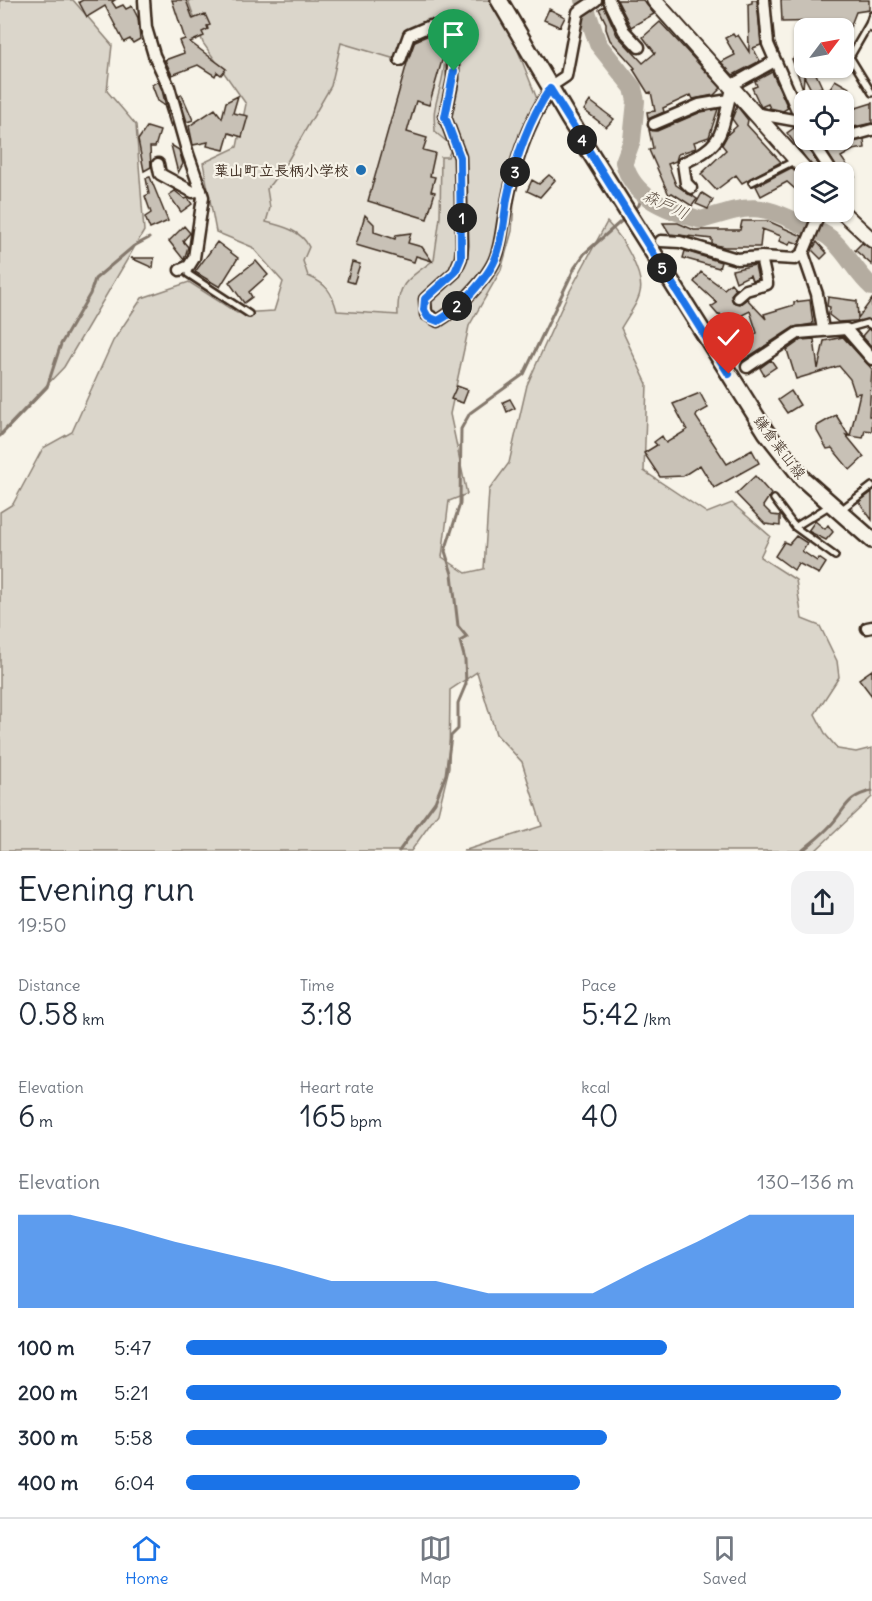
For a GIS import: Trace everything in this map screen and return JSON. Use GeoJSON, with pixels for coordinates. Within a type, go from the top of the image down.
{"type":"FeatureCollection","features":[{"type":"Feature","properties":{"kind":"main road","name":"鎌倉葉山線"},"geometry":{"type":"LineString","coordinates":[[499,0],[766,432],[803,479],[834,509],[872,540]]}},
{"type":"Feature","properties":{"kind":"street"},"geometry":{"type":"LineString","coordinates":[[144,0],[146,28],[154,55],[169,87],[203,197],[199,241],[184,268]]}},
{"type":"Feature","properties":{"kind":"street"},"geometry":{"type":"LineString","coordinates":[[400,60],[409,35],[430,26],[444,37],[454,71],[445,117],[460,157],[462,252],[455,272],[425,299],[426,314],[438,321],[452,311],[496,259],[508,196],[535,111],[554,86],[566,76],[581,10],[595,0]]}},
{"type":"Feature","properties":{"kind":"street"},"geometry":{"type":"LineString","coordinates":[[609,0],[624,31],[639,47]]}},
{"type":"Feature","properties":{"kind":"street"},"geometry":{"type":"LineString","coordinates":[[654,0],[730,91],[754,113],[796,160]]}},
{"type":"Feature","properties":{"kind":"street"},"geometry":{"type":"LineString","coordinates":[[764,0],[765,30],[775,60],[794,103]]}},
{"type":"Feature","properties":{"kind":"street"},"geometry":{"type":"LineString","coordinates":[[654,123],[730,91],[775,60]]}},
{"type":"Feature","properties":{"kind":"street"},"geometry":{"type":"LineString","coordinates":[[691,188],[686,183],[682,163],[706,153],[714,146],[730,91]]}},
{"type":"Feature","properties":{"kind":"street"},"geometry":{"type":"LineString","coordinates":[[754,113],[794,121]]}},
{"type":"Feature","properties":{"kind":"street"},"geometry":{"type":"LineString","coordinates":[[854,135],[872,129]]}},
{"type":"Feature","properties":{"kind":"street"},"geometry":{"type":"LineString","coordinates":[[158,164],[160,174],[193,192],[201,190]]}},
{"type":"Feature","properties":{"kind":"street"},"geometry":{"type":"LineString","coordinates":[[854,220],[872,226]]}},
{"type":"Feature","properties":{"kind":"street"},"geometry":{"type":"LineString","coordinates":[[661,242],[680,242],[737,259],[762,257],[795,259],[803,253],[815,222]]}},
{"type":"Feature","properties":{"kind":"street"},"geometry":{"type":"LineString","coordinates":[[852,222],[872,240]]}},
{"type":"Feature","properties":{"kind":"street"},"geometry":{"type":"LineString","coordinates":[[803,253],[817,294],[823,330]]}},
{"type":"Feature","properties":{"kind":"street"},"geometry":{"type":"LineString","coordinates":[[738,297],[746,290],[767,284],[762,257]]}},
{"type":"Feature","properties":{"kind":"street"},"geometry":{"type":"LineString","coordinates":[[747,367],[798,333],[823,330],[846,329],[872,358]]}},
{"type":"Feature","properties":{"kind":"lane"},"geometry":{"type":"LineString","coordinates":[[872,15],[870,26],[849,57],[872,93]]}},
{"type":"Feature","properties":{"kind":"lane"},"geometry":{"type":"LineString","coordinates":[[752,182],[796,160]]}},
{"type":"Feature","properties":{"kind":"lane"},"geometry":{"type":"LineString","coordinates":[[184,268],[188,274],[249,314]]}},
{"type":"Feature","properties":{"kind":"lane"},"geometry":{"type":"LineString","coordinates":[[846,329],[867,323],[872,326]]}},
{"type":"Feature","properties":{"kind":"lane"},"geometry":{"type":"LineString","coordinates":[[795,527],[834,509],[872,486]]}},
{"type":"Feature","properties":{"kind":"lane"},"geometry":{"type":"LineString","coordinates":[[774,499],[795,527],[835,556]]}},
{"type":"Feature","properties":{"kind":"shaded area"},"geometry":{"type":"Polygon","coordinates":[[[0,0],[73,0],[112,45],[107,91],[136,125],[144,231],[64,367],[0,434],[0,0]]]}},
{"type":"Feature","properties":{"kind":"shaded area"},"geometry":{"type":"Polygon","coordinates":[[[188,0],[493,0],[513,38],[537,99],[519,134],[512,231],[501,270],[469,326],[450,414],[467,494],[449,501],[442,557],[466,573],[484,569],[489,490],[509,463],[527,385],[565,300],[607,222],[626,246],[640,278],[640,294],[621,328],[647,384],[644,471],[707,513],[732,503],[770,536],[760,557],[796,580],[802,619],[820,626],[837,661],[839,677],[815,714],[826,735],[838,749],[856,752],[872,748],[872,797],[815,851],[463,851],[542,826],[522,762],[496,734],[477,672],[450,690],[449,768],[438,813],[411,851],[0,851],[0,512],[13,504],[43,448],[72,432],[113,341],[142,298],[189,282],[237,313],[274,311],[283,282],[252,247],[216,232],[203,163],[237,147],[246,104],[203,43],[188,0]],[[417,34],[410,42],[402,61],[341,43],[331,86],[287,162],[267,189],[270,208],[266,222],[291,230],[306,241],[309,247],[303,261],[308,276],[328,289],[337,311],[398,315],[399,295],[402,288],[412,276],[434,260],[440,217],[441,157],[448,157],[452,146],[435,132],[434,111],[444,71],[444,53],[436,35],[417,34]]]}},
{"type":"Feature","properties":{"kind":"shaded area","name":"葉山町立長柄小学校"},"geometry":{"type":"Polygon","coordinates":[[[417,34],[436,35],[446,55],[443,81],[434,111],[452,146],[448,158],[441,157],[440,217],[434,260],[417,273],[397,297],[398,315],[337,312],[332,292],[323,282],[308,276],[303,261],[308,248],[266,222],[270,208],[267,189],[287,162],[331,86],[341,43],[402,61],[410,42],[417,34]]]}},
{"type":"Feature","properties":{"kind":"building"},"geometry":{"type":"Polygon","coordinates":[[[115,0],[112,2],[116,8],[123,5],[126,9],[132,6],[138,18],[140,39],[133,43],[130,39],[124,42],[105,6],[87,17],[79,2],[115,0]]]}},
{"type":"Feature","properties":{"kind":"building"},"geometry":{"type":"Polygon","coordinates":[[[172,0],[186,0],[193,19],[205,14],[210,25],[207,26],[208,29],[202,32],[204,36],[190,42],[226,69],[221,75],[217,72],[215,76],[198,65],[172,75],[165,60],[184,53],[179,41],[185,39],[172,0]]]}},
{"type":"Feature","properties":{"kind":"building"},"geometry":{"type":"Polygon","coordinates":[[[617,0],[643,0],[654,14],[631,27],[617,0]]]}},
{"type":"Feature","properties":{"kind":"building"},"geometry":{"type":"Polygon","coordinates":[[[752,0],[757,0],[761,45],[753,48],[760,61],[733,75],[721,62],[735,55],[725,38],[733,34],[735,37],[738,35],[749,52],[748,4],[752,3],[752,0]]]}},
{"type":"Feature","properties":{"kind":"building"},"geometry":{"type":"Polygon","coordinates":[[[781,0],[869,0],[869,10],[856,12],[854,18],[794,18],[794,22],[782,22],[781,0]]]}},
{"type":"Feature","properties":{"kind":"building"},"geometry":{"type":"Polygon","coordinates":[[[604,6],[617,35],[643,63],[655,53],[643,37],[660,22],[721,88],[714,95],[693,99],[691,95],[663,108],[664,112],[648,119],[647,112],[655,111],[651,92],[648,93],[633,69],[635,68],[610,40],[606,23],[599,9],[604,6]]]}},
{"type":"Feature","properties":{"kind":"building"},"geometry":{"type":"Polygon","coordinates":[[[549,9],[565,17],[560,27],[544,20],[549,9]]]}},
{"type":"Feature","properties":{"kind":"building"},"geometry":{"type":"Polygon","coordinates":[[[429,35],[438,42],[443,57],[429,105],[416,101],[407,132],[427,138],[423,150],[435,153],[430,176],[435,177],[431,191],[435,192],[427,219],[368,201],[415,41],[429,35]]]}},
{"type":"Feature","properties":{"kind":"building"},"geometry":{"type":"Polygon","coordinates":[[[772,72],[788,108],[783,111],[770,108],[768,104],[761,107],[752,88],[757,86],[755,81],[772,72]]]}},
{"type":"Feature","properties":{"kind":"building"},"geometry":{"type":"Polygon","coordinates":[[[799,78],[804,78],[803,89],[799,78]]]}},
{"type":"Feature","properties":{"kind":"building"},"geometry":{"type":"Polygon","coordinates":[[[805,78],[818,78],[822,87],[811,90],[805,78]]]}},
{"type":"Feature","properties":{"kind":"building"},"geometry":{"type":"Polygon","coordinates":[[[835,80],[850,90],[829,90],[835,80]]]}},
{"type":"Feature","properties":{"kind":"building"},"geometry":{"type":"Polygon","coordinates":[[[158,81],[171,127],[164,105],[158,101],[152,85],[158,81]]]}},
{"type":"Feature","properties":{"kind":"building"},"geometry":{"type":"Polygon","coordinates":[[[182,95],[193,120],[187,122],[179,96],[182,95]]]}},
{"type":"Feature","properties":{"kind":"building"},"geometry":{"type":"Polygon","coordinates":[[[238,96],[233,113],[248,116],[242,137],[229,133],[224,150],[207,146],[208,142],[193,145],[189,126],[215,109],[222,118],[226,102],[238,96]]]}},
{"type":"Feature","properties":{"kind":"building"},"geometry":{"type":"Polygon","coordinates":[[[590,101],[614,119],[606,127],[584,110],[590,101]]]}},
{"type":"Feature","properties":{"kind":"building"},"geometry":{"type":"Polygon","coordinates":[[[854,102],[856,108],[872,103],[872,123],[854,127],[854,102]]]}},
{"type":"Feature","properties":{"kind":"building"},"geometry":{"type":"Polygon","coordinates":[[[737,106],[748,120],[747,125],[781,162],[742,183],[736,175],[716,190],[701,174],[726,150],[722,145],[728,134],[737,126],[732,119],[737,106]]]}},
{"type":"Feature","properties":{"kind":"building"},"geometry":{"type":"Polygon","coordinates":[[[718,109],[709,137],[694,142],[696,148],[678,154],[676,161],[668,164],[676,185],[697,199],[692,206],[672,193],[669,195],[649,150],[653,148],[649,130],[657,131],[701,112],[718,109]]]}},
{"type":"Feature","properties":{"kind":"building"},"geometry":{"type":"Polygon","coordinates":[[[147,127],[160,131],[155,147],[150,147],[151,167],[144,171],[138,140],[147,127]]]}},
{"type":"Feature","properties":{"kind":"building"},"geometry":{"type":"Polygon","coordinates":[[[794,128],[794,142],[787,133],[794,128]]]}},
{"type":"Feature","properties":{"kind":"building"},"geometry":{"type":"Polygon","coordinates":[[[864,140],[865,148],[854,150],[854,141],[864,140]]]}},
{"type":"Feature","properties":{"kind":"building"},"geometry":{"type":"Polygon","coordinates":[[[171,145],[179,150],[183,164],[178,173],[171,145]]]}},
{"type":"Feature","properties":{"kind":"building"},"geometry":{"type":"Polygon","coordinates":[[[800,150],[809,150],[817,162],[809,162],[800,150]]]}},
{"type":"Feature","properties":{"kind":"building"},"geometry":{"type":"Polygon","coordinates":[[[826,150],[853,150],[841,157],[844,162],[833,162],[826,150]]]}},
{"type":"Feature","properties":{"kind":"building"},"geometry":{"type":"Polygon","coordinates":[[[791,168],[794,171],[794,188],[787,182],[761,196],[756,186],[791,168]]]}},
{"type":"Feature","properties":{"kind":"building"},"geometry":{"type":"Polygon","coordinates":[[[549,175],[555,180],[540,197],[527,191],[532,180],[539,184],[549,175]]]}},
{"type":"Feature","properties":{"kind":"building"},"geometry":{"type":"Polygon","coordinates":[[[150,177],[168,221],[150,229],[145,217],[151,213],[145,196],[149,194],[146,178],[150,177]]]}},
{"type":"Feature","properties":{"kind":"building"},"geometry":{"type":"Polygon","coordinates":[[[175,191],[185,199],[188,198],[192,204],[181,212],[169,195],[175,191]]]}},
{"type":"Feature","properties":{"kind":"building"},"geometry":{"type":"Polygon","coordinates":[[[702,193],[713,200],[708,209],[696,204],[702,193]]]}},
{"type":"Feature","properties":{"kind":"building"},"geometry":{"type":"Polygon","coordinates":[[[365,215],[374,224],[374,232],[395,239],[396,235],[411,233],[408,243],[422,247],[432,261],[416,256],[414,262],[356,245],[365,215]]]}},
{"type":"Feature","properties":{"kind":"building"},"geometry":{"type":"Polygon","coordinates":[[[742,221],[768,221],[802,236],[799,244],[791,241],[789,245],[779,241],[781,236],[762,229],[760,247],[724,247],[712,244],[712,239],[670,234],[663,223],[678,223],[694,230],[740,230],[742,221]]]}},
{"type":"Feature","properties":{"kind":"building"},"geometry":{"type":"Polygon","coordinates":[[[184,226],[190,233],[183,241],[188,247],[184,260],[169,241],[184,226]]]}},
{"type":"Feature","properties":{"kind":"building"},"geometry":{"type":"Polygon","coordinates":[[[217,242],[238,258],[220,287],[195,272],[217,242]]]}},
{"type":"Feature","properties":{"kind":"building"},"geometry":{"type":"Polygon","coordinates":[[[817,242],[827,253],[821,259],[812,250],[817,242]]]}},
{"type":"Feature","properties":{"kind":"building"},"geometry":{"type":"Polygon","coordinates":[[[862,243],[872,249],[872,265],[855,250],[862,243]]]}},
{"type":"Feature","properties":{"kind":"building"},"geometry":{"type":"Polygon","coordinates":[[[685,251],[721,262],[719,268],[683,258],[685,251]]]}},
{"type":"Feature","properties":{"kind":"building"},"geometry":{"type":"Polygon","coordinates":[[[131,258],[154,258],[153,268],[131,258]]]}},
{"type":"Feature","properties":{"kind":"building"},"geometry":{"type":"Polygon","coordinates":[[[256,261],[268,275],[249,292],[252,297],[244,303],[229,282],[256,261]]]}},
{"type":"Feature","properties":{"kind":"building"},"geometry":{"type":"Polygon","coordinates":[[[352,262],[360,264],[354,283],[347,281],[352,262]]]}},
{"type":"Feature","properties":{"kind":"building"},"geometry":{"type":"Polygon","coordinates":[[[755,265],[758,279],[752,281],[750,275],[736,282],[732,270],[755,265]]]}},
{"type":"Feature","properties":{"kind":"building"},"geometry":{"type":"Polygon","coordinates":[[[701,272],[724,289],[731,283],[736,289],[731,295],[733,302],[740,304],[747,299],[766,319],[764,314],[794,305],[794,302],[810,300],[813,324],[794,327],[742,361],[734,348],[757,333],[750,311],[726,323],[711,307],[717,303],[694,282],[701,272]]]}},
{"type":"Feature","properties":{"kind":"building"},"geometry":{"type":"Polygon","coordinates":[[[828,297],[857,301],[858,318],[872,299],[872,320],[838,322],[829,315],[828,297]]]}},
{"type":"Feature","properties":{"kind":"building"},"geometry":{"type":"Polygon","coordinates":[[[868,329],[872,331],[872,347],[862,336],[868,329]]]}},
{"type":"Feature","properties":{"kind":"building"},"geometry":{"type":"Polygon","coordinates":[[[843,337],[872,369],[869,416],[872,416],[872,431],[865,430],[863,438],[850,436],[860,393],[855,394],[850,379],[839,366],[796,379],[787,350],[801,340],[814,339],[818,369],[824,341],[843,337]]]}},
{"type":"Feature","properties":{"kind":"building"},"geometry":{"type":"Polygon","coordinates":[[[771,360],[776,367],[764,375],[760,368],[771,360]]]}},
{"type":"Feature","properties":{"kind":"building"},"geometry":{"type":"Polygon","coordinates":[[[457,386],[468,390],[463,403],[451,399],[457,386]]]}},
{"type":"Feature","properties":{"kind":"building"},"geometry":{"type":"Polygon","coordinates":[[[791,391],[800,405],[787,413],[778,400],[791,391]]]}},
{"type":"Feature","properties":{"kind":"building"},"geometry":{"type":"Polygon","coordinates":[[[700,393],[708,408],[696,417],[727,464],[752,450],[759,463],[714,488],[700,465],[683,476],[660,477],[644,453],[657,445],[654,442],[662,436],[666,443],[687,430],[673,404],[700,393]]]}},
{"type":"Feature","properties":{"kind":"building"},"geometry":{"type":"Polygon","coordinates":[[[510,399],[515,408],[507,412],[503,402],[510,399]]]}},
{"type":"Feature","properties":{"kind":"building"},"geometry":{"type":"Polygon","coordinates":[[[836,415],[849,436],[846,435],[864,457],[850,470],[832,448],[827,449],[817,431],[817,426],[836,415]]]}},
{"type":"Feature","properties":{"kind":"building"},"geometry":{"type":"Polygon","coordinates":[[[755,476],[771,494],[763,506],[772,515],[780,516],[780,526],[765,524],[736,494],[755,476]]]}},
{"type":"Feature","properties":{"kind":"building"},"geometry":{"type":"Polygon","coordinates":[[[872,492],[872,520],[859,502],[872,492]]]}},
{"type":"Feature","properties":{"kind":"building"},"geometry":{"type":"Polygon","coordinates":[[[815,521],[825,529],[828,525],[833,532],[826,540],[808,531],[815,521]]]}},
{"type":"Feature","properties":{"kind":"building"},"geometry":{"type":"Polygon","coordinates":[[[796,536],[807,543],[802,551],[817,561],[819,558],[826,563],[819,574],[798,563],[794,570],[775,556],[784,542],[789,544],[796,536]]]}},
{"type":"Feature","properties":{"kind":"building"},"geometry":{"type":"Polygon","coordinates":[[[872,670],[872,696],[859,679],[872,670]]]}},
{"type":"Feature","properties":{"kind":"waterway","name":"森戸川"},"geometry":{"type":"LineString","coordinates":[[583,0],[598,44],[633,88],[636,101],[632,140],[624,162],[628,174],[643,194],[664,207],[701,220],[730,211],[752,208],[786,217],[830,238],[872,287]]}},
{"type":"Feature","properties":{"kind":"waterway"},"geometry":{"type":"LineString","coordinates":[[633,211],[639,205],[642,195]]}},
{"type":"Feature","properties":{"kind":"waterway"},"geometry":{"type":"LineString","coordinates":[[399,851],[435,802],[446,774],[451,736],[458,729],[458,703],[466,684],[465,660],[460,641],[467,637],[458,626],[452,574],[445,551],[460,504],[461,429],[470,413],[524,374],[575,267],[585,253],[626,217]]}},
{"type":"Feature","properties":{"kind":"waterway"},"geometry":{"type":"LineString","coordinates":[[0,436],[47,387],[61,344],[90,294],[95,279],[134,246],[149,238]]}},
{"type":"Feature","properties":{"kind":"waterway"},"geometry":{"type":"LineString","coordinates":[[802,851],[836,820],[851,800],[872,791]]}},
{"type":"Feature","properties":{"kind":"place","name":"葉山町立長柄小学校"},"geometry":{"type":"Point","coordinates":[361,170]}},
{"type":"Feature","properties":{"kind":"route"},"geometry":{"type":"LineString","coordinates":[[454,71],[445,117],[460,157],[462,252],[455,272],[425,299],[424,310],[428,317],[438,321],[446,317],[488,272],[496,259],[508,196],[525,138],[535,111],[550,89],[729,374]]}}]}
